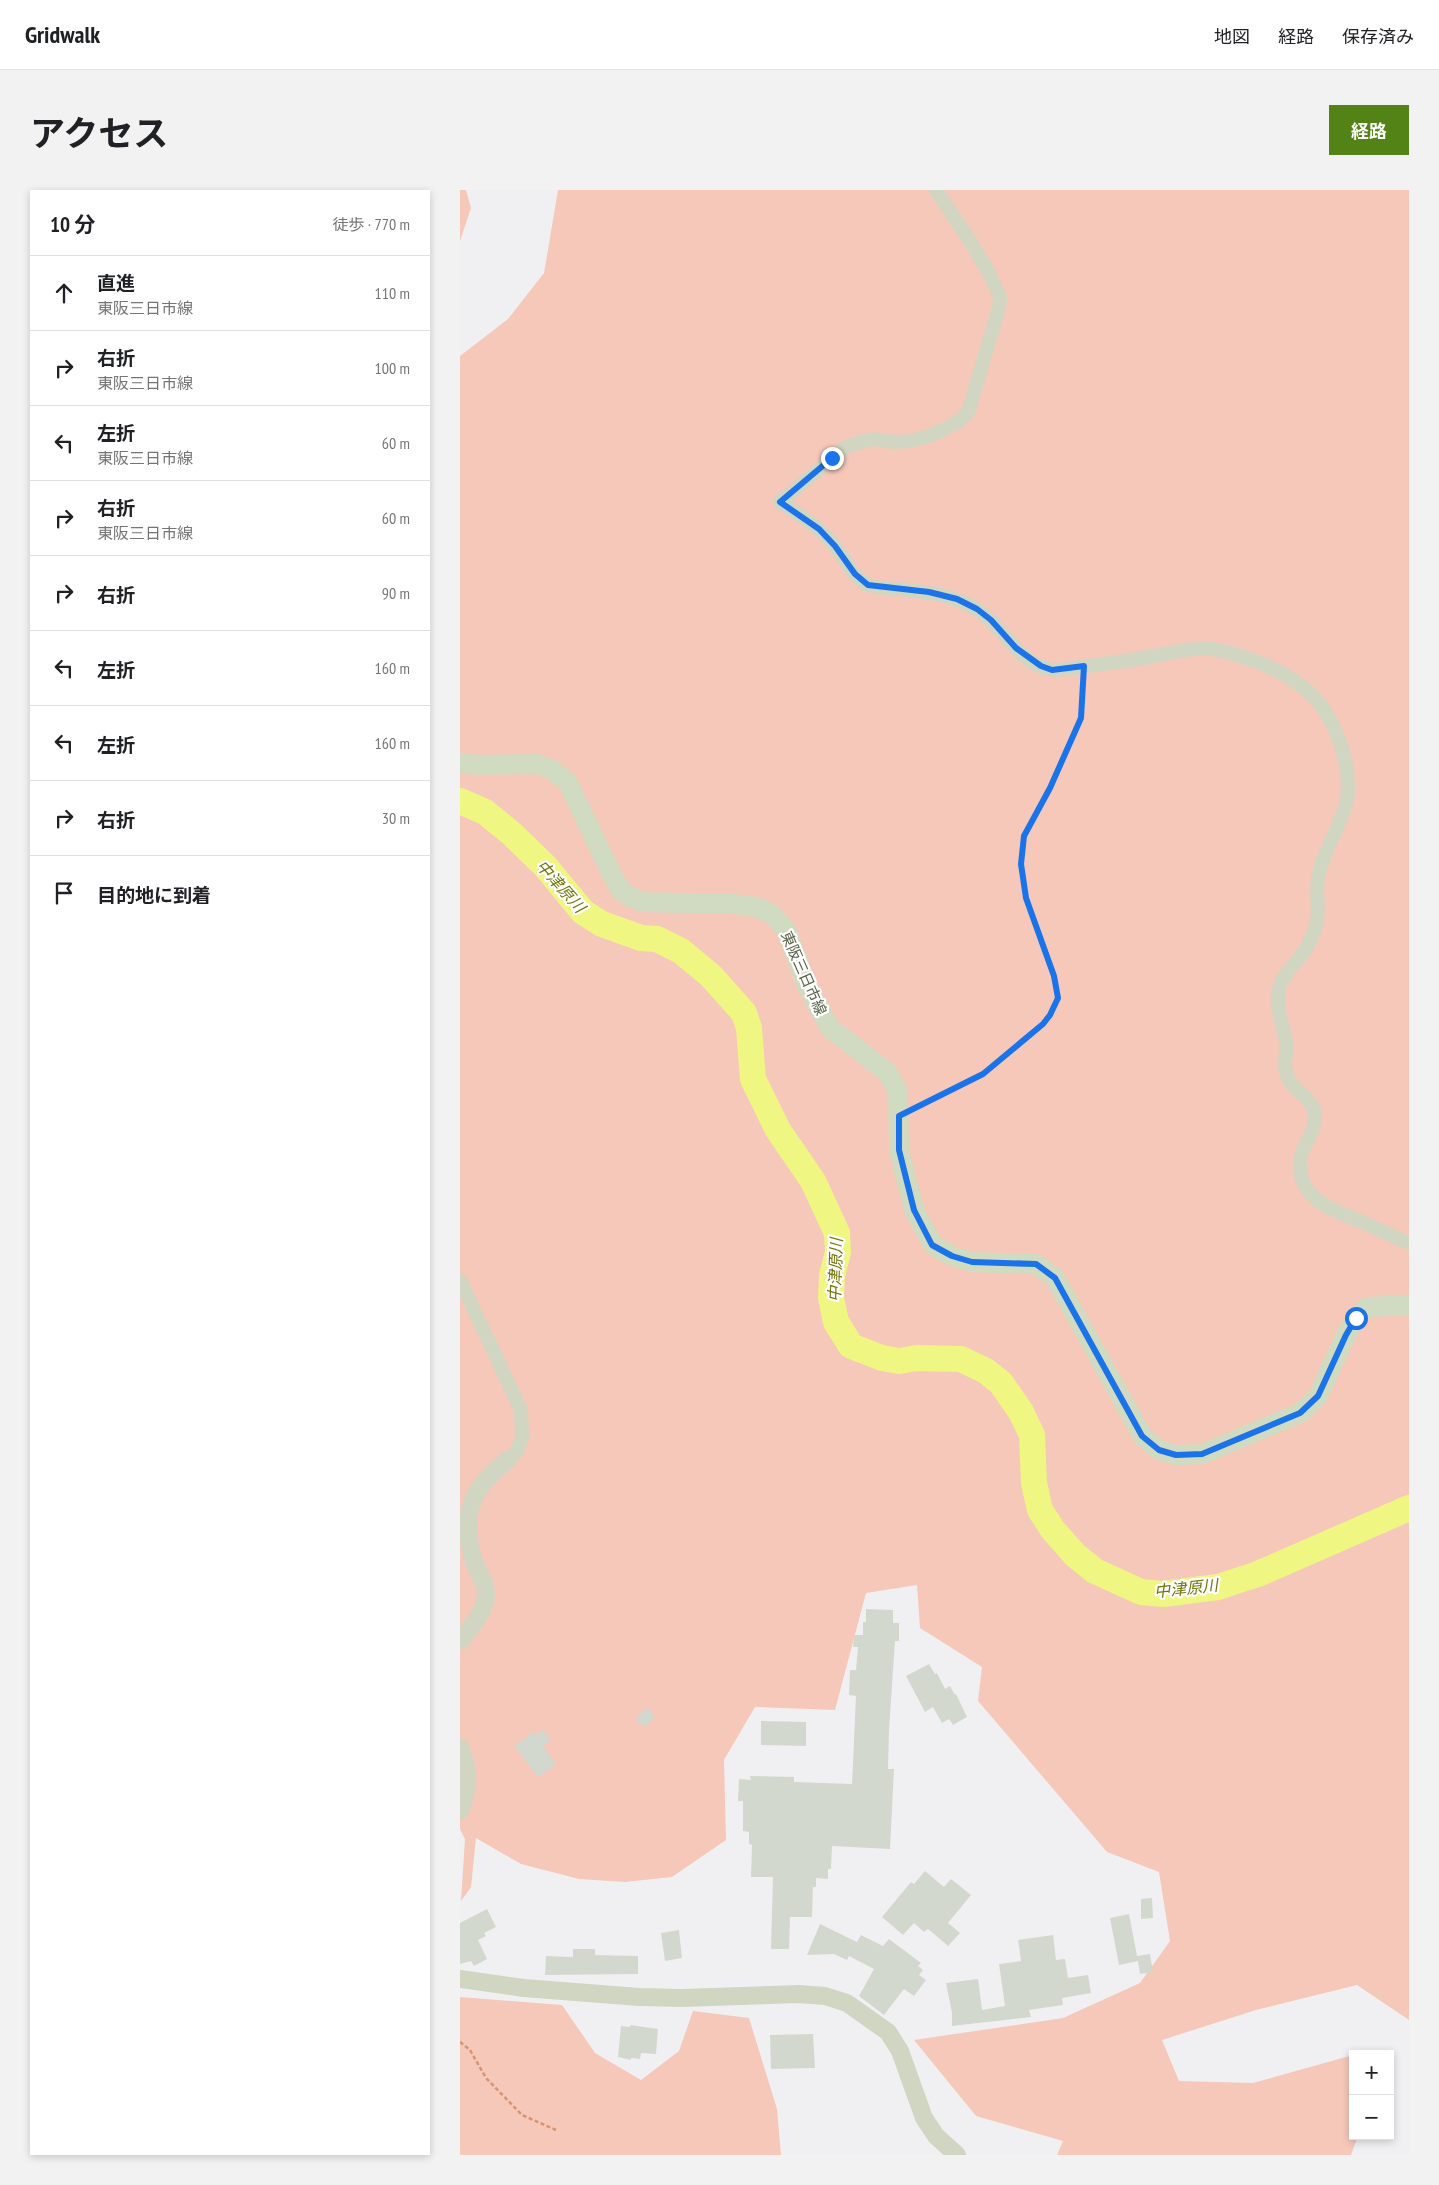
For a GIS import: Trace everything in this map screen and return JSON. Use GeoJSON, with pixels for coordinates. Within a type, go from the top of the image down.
{"type":"FeatureCollection","features":[{"type":"Feature","properties":{"kind":"main road","name":"東阪三日市線"},"geometry":{"type":"LineString","coordinates":[[460,763],[479,766],[537,764],[553,770],[568,784],[613,877],[623,892],[642,902],[733,904],[757,907],[772,914],[787,931],[806,984],[830,1028],[888,1073],[898,1092],[899,1150],[914,1210],[932,1245],[952,1256],[972,1262],[1036,1264],[1055,1278],[1142,1436],[1159,1450],[1176,1455],[1202,1454],[1300,1413],[1318,1396],[1346,1335],[1356,1318],[1368,1307],[1409,1305]]}},
{"type":"Feature","properties":{"kind":"street"},"geometry":{"type":"LineString","coordinates":[[936,190],[972,244],[1000,297],[999,308],[968,412],[956,423],[932,435],[910,441],[894,442],[873,439],[847,446],[780,502],[819,529],[835,546],[855,574],[868,585],[929,592],[957,599],[977,609],[991,620],[1016,648],[1041,666],[1052,670],[1114,664],[1192,649],[1215,650],[1243,656],[1294,680],[1323,708],[1334,728],[1348,776],[1348,793],[1345,808],[1322,862],[1317,879],[1319,910],[1317,925],[1301,956],[1289,968],[1281,982],[1278,994],[1278,1005],[1286,1040],[1284,1065],[1288,1079],[1312,1104],[1315,1116],[1312,1132],[1303,1148],[1300,1164],[1304,1184],[1314,1197],[1327,1208],[1409,1243]]}},
{"type":"Feature","properties":{"kind":"street"},"geometry":{"type":"LineString","coordinates":[[460,1280],[521,1410],[522,1438],[516,1452],[474,1490],[467,1505],[464,1521],[466,1538],[473,1561],[484,1581],[486,1594],[484,1605],[478,1617],[460,1641]]}},
{"type":"Feature","properties":{"kind":"street"},"geometry":{"type":"LineString","coordinates":[[460,1747],[467,1763],[468,1778],[466,1794],[460,1810]]}},
{"type":"Feature","properties":{"kind":"street"},"geometry":{"type":"LineString","coordinates":[[460,1979],[524,1988],[639,1997],[682,1998],[799,1994],[825,1996],[847,2003],[888,2032],[900,2051],[924,2118],[936,2136],[957,2155]]}},
{"type":"Feature","properties":{"kind":"path"},"geometry":{"type":"LineString","coordinates":[[899,1116],[983,1074],[1043,1024],[1050,1015],[1058,998],[1054,976],[1026,898],[1021,864],[1024,836],[1050,788],[1081,718],[1084,666]]}},
{"type":"Feature","properties":{"kind":"path"},"geometry":{"type":"LineString","coordinates":[[460,2042],[470,2050],[486,2078],[522,2115],[556,2130]]}},
{"type":"Feature","properties":{"kind":"shaded area"},"geometry":{"type":"Polygon","coordinates":[[[460,190],[466,190],[471,208],[460,241],[460,190]]]}},
{"type":"Feature","properties":{"kind":"shaded area"},"geometry":{"type":"Polygon","coordinates":[[[558,190],[1409,190],[1409,2020],[1357,1985],[1256,2010],[1162,2040],[1179,2081],[1253,2083],[1349,2056],[1349,2140],[1357,2140],[1351,2155],[1057,2155],[1063,2141],[976,2116],[914,2040],[1063,2018],[1140,1983],[1170,1941],[1159,1872],[1107,1852],[978,1701],[982,1667],[920,1628],[917,1585],[866,1593],[835,1710],[755,1707],[724,1760],[726,1840],[672,1877],[625,1882],[579,1879],[521,1864],[476,1838],[471,1887],[461,1901],[465,1839],[460,1829],[460,356],[508,319],[544,273],[558,190]]]}},
{"type":"Feature","properties":{"kind":"shaded area"},"geometry":{"type":"Polygon","coordinates":[[[460,1997],[562,2005],[595,2053],[641,2080],[679,2051],[693,2011],[749,2018],[777,2109],[781,2155],[460,2155],[460,1997]]]}},
{"type":"Feature","properties":{"kind":"building"},"geometry":{"type":"Polygon","coordinates":[[[866,1609],[893,1610],[893,1623],[899,1623],[899,1641],[895,1641],[889,1730],[888,1769],[894,1769],[890,1849],[832,1846],[831,1869],[828,1869],[828,1879],[816,1878],[816,1887],[813,1887],[812,1917],[790,1917],[789,1949],[771,1949],[773,1877],[751,1877],[752,1845],[749,1844],[749,1832],[743,1831],[743,1801],[738,1801],[739,1779],[751,1780],[750,1776],[794,1777],[794,1782],[852,1784],[856,1696],[849,1695],[850,1670],[856,1670],[858,1647],[853,1647],[854,1635],[863,1635],[866,1609]]]}},
{"type":"Feature","properties":{"kind":"building"},"geometry":{"type":"Polygon","coordinates":[[[929,1664],[935,1674],[937,1673],[945,1689],[950,1686],[956,1694],[967,1717],[953,1725],[949,1719],[942,1723],[933,1707],[925,1712],[906,1676],[929,1664]]]}},
{"type":"Feature","properties":{"kind":"building"},"geometry":{"type":"Polygon","coordinates":[[[646,1708],[655,1716],[645,1727],[636,1719],[646,1708]]]}},
{"type":"Feature","properties":{"kind":"building"},"geometry":{"type":"Polygon","coordinates":[[[761,1721],[806,1722],[806,1746],[761,1745],[761,1721]]]}},
{"type":"Feature","properties":{"kind":"building"},"geometry":{"type":"Polygon","coordinates":[[[543,1730],[551,1740],[543,1746],[556,1764],[538,1777],[514,1746],[533,1732],[536,1735],[543,1730]]]}},
{"type":"Feature","properties":{"kind":"building"},"geometry":{"type":"Polygon","coordinates":[[[925,1871],[944,1887],[951,1879],[971,1895],[948,1923],[960,1933],[948,1946],[928,1929],[924,1932],[914,1923],[903,1935],[882,1917],[911,1882],[914,1884],[925,1871]]]}},
{"type":"Feature","properties":{"kind":"building"},"geometry":{"type":"Polygon","coordinates":[[[1152,1898],[1153,1918],[1141,1919],[1141,1899],[1152,1898]]]}},
{"type":"Feature","properties":{"kind":"building"},"geometry":{"type":"Polygon","coordinates":[[[487,1909],[496,1927],[484,1933],[486,1936],[478,1940],[487,1959],[474,1966],[471,1961],[460,1964],[460,1923],[487,1909]]]}},
{"type":"Feature","properties":{"kind":"building"},"geometry":{"type":"Polygon","coordinates":[[[1129,1914],[1138,1961],[1119,1965],[1110,1918],[1129,1914]]]}},
{"type":"Feature","properties":{"kind":"building"},"geometry":{"type":"Polygon","coordinates":[[[820,1924],[857,1942],[861,1935],[883,1946],[889,1939],[921,1963],[918,1966],[923,1970],[919,1975],[926,1980],[914,1996],[904,1989],[884,2015],[859,1996],[874,1969],[849,1956],[847,1960],[834,1954],[807,1955],[820,1924]]]}},
{"type":"Feature","properties":{"kind":"building"},"geometry":{"type":"Polygon","coordinates":[[[679,1930],[682,1958],[665,1961],[661,1933],[679,1930]]]}},
{"type":"Feature","properties":{"kind":"building"},"geometry":{"type":"Polygon","coordinates":[[[1053,1935],[1056,1960],[1065,1959],[1068,1978],[1088,1975],[1091,1993],[1062,1998],[1063,2005],[1029,2010],[1031,2017],[952,2026],[952,2013],[946,1983],[978,1979],[982,2010],[1005,2006],[999,1964],[1021,1961],[1018,1940],[1053,1935]]]}},
{"type":"Feature","properties":{"kind":"building"},"geometry":{"type":"Polygon","coordinates":[[[573,1949],[595,1949],[595,1955],[638,1956],[638,1974],[545,1975],[546,1956],[573,1957],[573,1949]]]}},
{"type":"Feature","properties":{"kind":"building"},"geometry":{"type":"Polygon","coordinates":[[[1150,1954],[1153,1972],[1140,1974],[1137,1956],[1150,1954]]]}},
{"type":"Feature","properties":{"kind":"building"},"geometry":{"type":"Polygon","coordinates":[[[630,2025],[658,2029],[656,2054],[641,2053],[640,2059],[631,2058],[631,2060],[618,2057],[621,2026],[630,2027],[630,2025]]]}},
{"type":"Feature","properties":{"kind":"building"},"geometry":{"type":"Polygon","coordinates":[[[813,2034],[815,2068],[771,2069],[770,2035],[813,2034]]]}},
{"type":"Feature","properties":{"kind":"waterway","name":"中津原川"},"geometry":{"type":"LineString","coordinates":[[460,801],[485,812],[512,834],[545,866],[583,912],[602,924],[641,938],[657,939],[681,951],[711,976],[744,1013],[749,1028],[753,1079],[778,1130],[813,1181],[837,1233],[838,1252],[832,1276],[831,1298],[836,1322],[851,1346],[882,1358],[899,1361],[917,1358],[961,1359],[986,1371],[1001,1383],[1021,1412],[1032,1435],[1034,1483],[1040,1510],[1053,1530],[1075,1555],[1095,1571],[1141,1592],[1163,1594],[1218,1587],[1258,1574],[1409,1508]]}},
{"type":"Feature","properties":{"kind":"route"},"geometry":{"type":"LineString","coordinates":[[832,458],[780,502],[819,529],[835,546],[855,574],[868,585],[929,592],[957,599],[977,609],[991,620],[1016,648],[1041,666],[1052,670],[1084,666],[1081,718],[1050,788],[1024,836],[1021,864],[1026,898],[1054,976],[1058,998],[1050,1015],[1043,1024],[983,1074],[899,1116],[899,1150],[914,1210],[932,1245],[952,1256],[972,1262],[1036,1264],[1055,1278],[1142,1436],[1159,1450],[1176,1455],[1202,1454],[1300,1413],[1318,1396],[1346,1335],[1356,1318]]}}]}
